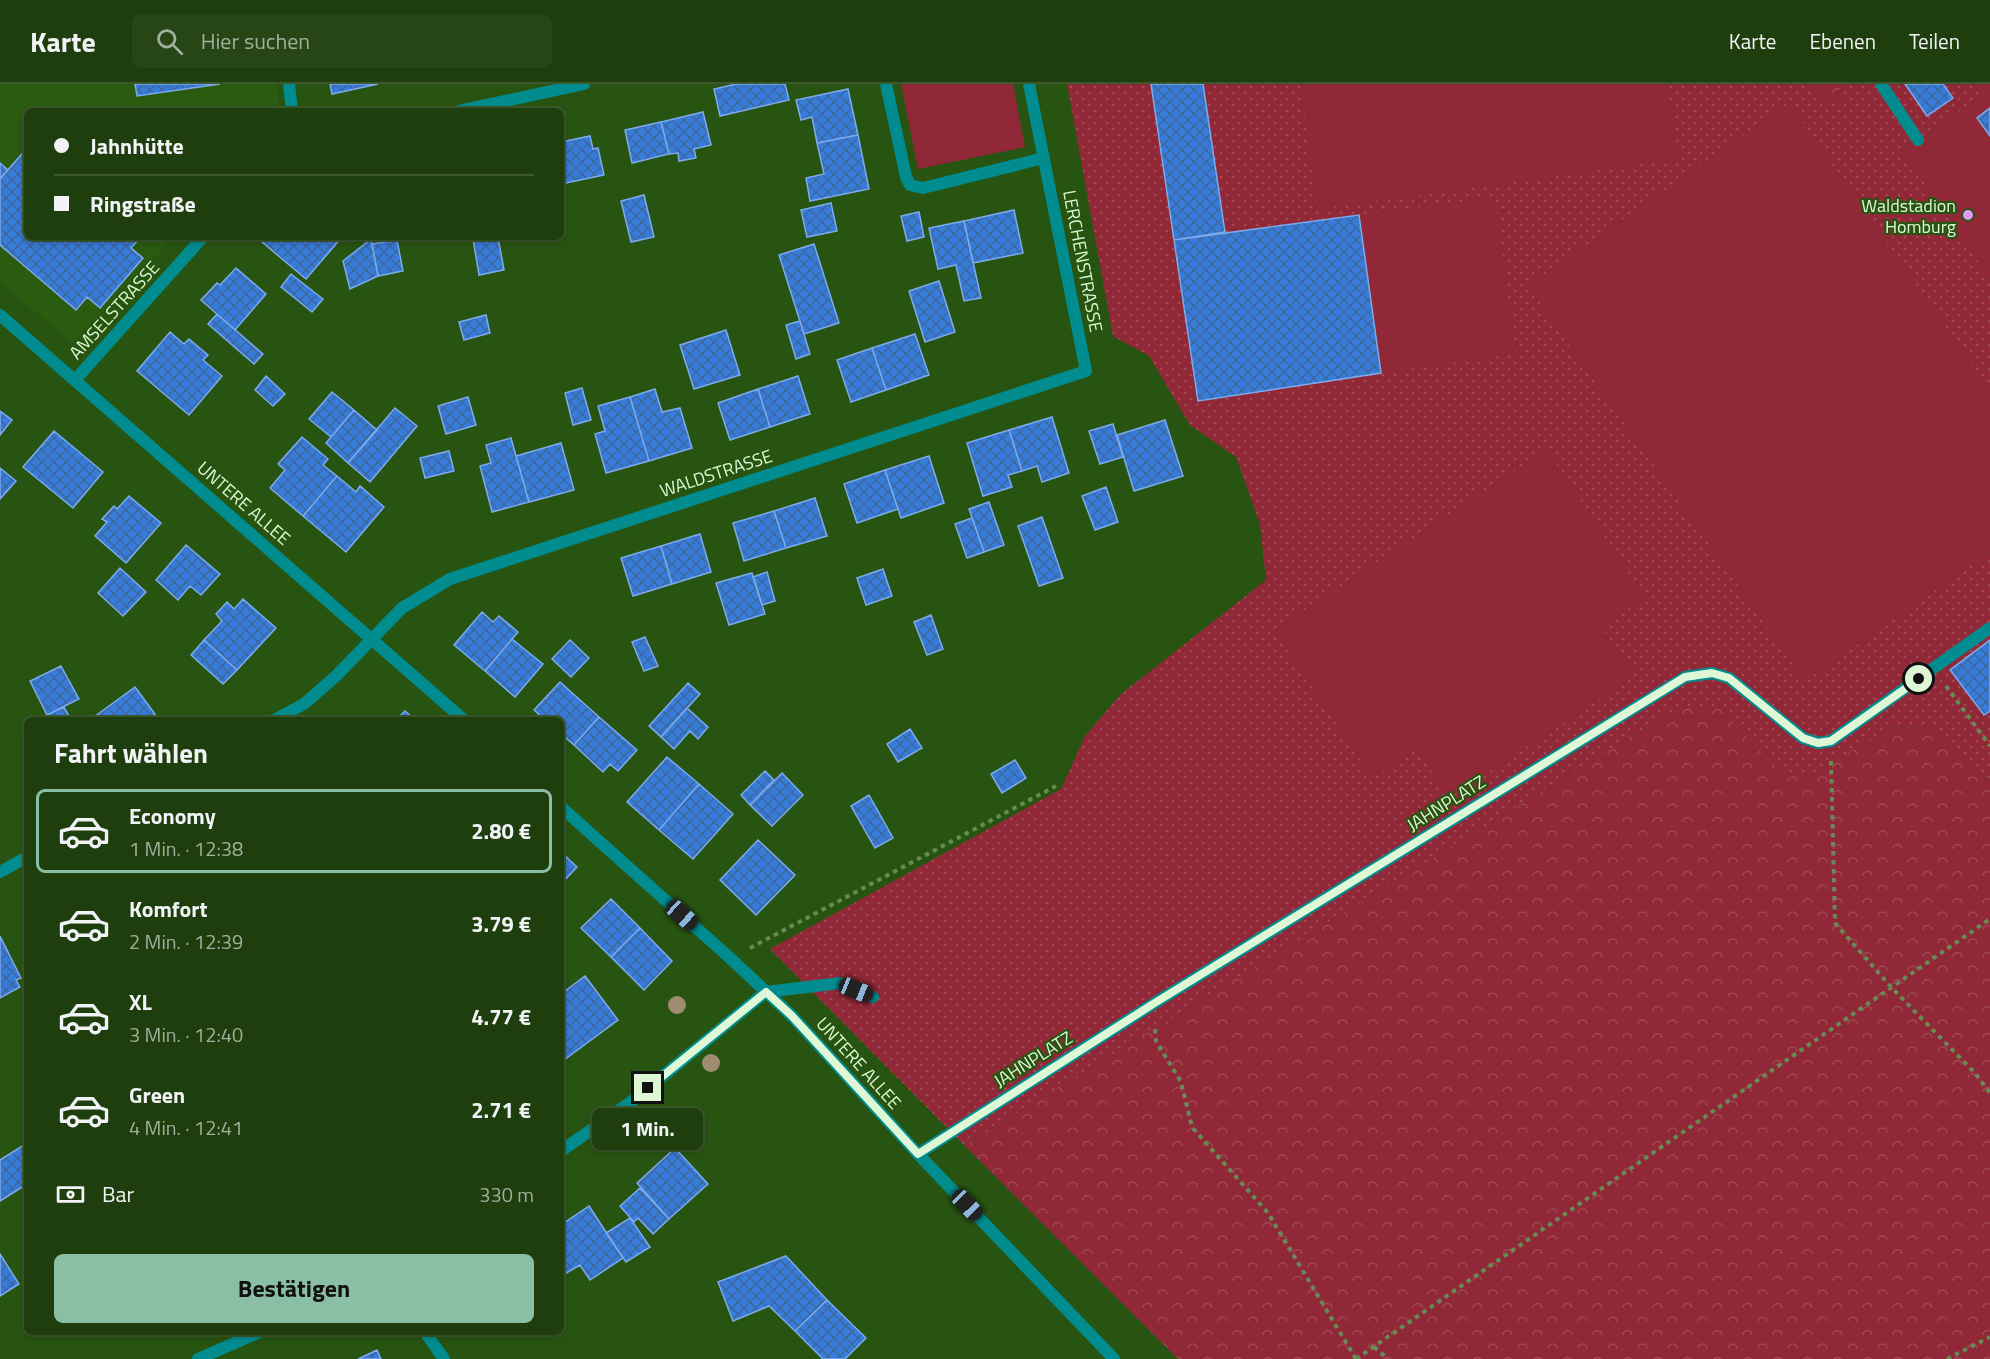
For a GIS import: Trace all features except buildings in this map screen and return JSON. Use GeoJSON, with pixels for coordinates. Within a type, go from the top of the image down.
{"type":"FeatureCollection","features":[{"type":"Feature","properties":{"kind":"street"},"geometry":{"type":"LineString","coordinates":[[289,84],[292,108]]}},
{"type":"Feature","properties":{"kind":"street"},"geometry":{"type":"LineString","coordinates":[[472,108],[584,84]]}},
{"type":"Feature","properties":{"kind":"street"},"geometry":{"type":"LineString","coordinates":[[886,84],[906,177],[910,185],[923,188],[1044,158]]}},
{"type":"Feature","properties":{"kind":"street","name":"LERCHENSTRASSE"},"geometry":{"type":"LineString","coordinates":[[1029,84],[1086,370]]}},
{"type":"Feature","properties":{"kind":"street"},"geometry":{"type":"LineString","coordinates":[[1881,84],[1918,140]]}},
{"type":"Feature","properties":{"kind":"street","name":"AMSELSTRASSE"},"geometry":{"type":"LineString","coordinates":[[75,380],[200,240]]}},
{"type":"Feature","properties":{"kind":"street","name":"UNTERE ALLEE"},"geometry":{"type":"LineString","coordinates":[[0,315],[461,717]]}},
{"type":"Feature","properties":{"kind":"street","name":"WALDSTRASSE"},"geometry":{"type":"LineString","coordinates":[[280,717],[304,704],[337,675],[402,608],[450,579],[1086,370]]}},
{"type":"Feature","properties":{"kind":"street"},"geometry":{"type":"LineString","coordinates":[[1831,741],[1990,628]]}},
{"type":"Feature","properties":{"kind":"street","name":"JAHNPLATZ"},"geometry":{"type":"LineString","coordinates":[[918,1154],[1153,1004],[1685,677],[1712,673],[1729,678],[1803,738],[1818,743],[1831,741]]}},
{"type":"Feature","properties":{"kind":"street","name":"UNTERE ALLEE"},"geometry":{"type":"LineString","coordinates":[[564,810],[792,1016],[918,1154],[1114,1359]]}},
{"type":"Feature","properties":{"kind":"street"},"geometry":{"type":"LineString","coordinates":[[0,872],[24,859]]}},
{"type":"Feature","properties":{"kind":"street"},"geometry":{"type":"LineString","coordinates":[[564,1149],[631,1102],[766,992],[840,983],[873,997]]}},
{"type":"Feature","properties":{"kind":"street"},"geometry":{"type":"LineString","coordinates":[[198,1359],[253,1335]]}},
{"type":"Feature","properties":{"kind":"street"},"geometry":{"type":"LineString","coordinates":[[427,1335],[444,1359]]}},
{"type":"Feature","properties":{"kind":"path"},"geometry":{"type":"LineString","coordinates":[[1932,669],[1990,746]]}},
{"type":"Feature","properties":{"kind":"path"},"geometry":{"type":"LineString","coordinates":[[1831,741],[1835,923],[1891,987],[1974,1072],[1990,1093]]}},
{"type":"Feature","properties":{"kind":"path"},"geometry":{"type":"LineString","coordinates":[[730,958],[1056,786]]}},
{"type":"Feature","properties":{"kind":"path"},"geometry":{"type":"LineString","coordinates":[[1153,1004],[1156,1041],[1182,1082],[1192,1127],[1268,1213],[1356,1359],[1990,919]]}},
{"type":"Feature","properties":{"kind":"path"},"geometry":{"type":"LineString","coordinates":[[1947,1359],[1990,1337]]}},
{"type":"Feature","properties":{"kind":"path"},"geometry":{"type":"LineString","coordinates":[[1374,1347],[1388,1359]]}},
{"type":"Feature","properties":{"kind":"shaded area"},"geometry":{"type":"Polygon","coordinates":[[[0,84],[277,84],[280,108],[24,108],[24,240],[171,240],[73,343],[0,282],[0,84]]]}},
{"type":"Feature","properties":{"kind":"green space"},"geometry":{"type":"Polygon","coordinates":[[[901,84],[1013,84],[1025,147],[918,169],[901,84]]]}},
{"type":"Feature","properties":{"kind":"green space"},"geometry":{"type":"Polygon","coordinates":[[[1067,84],[1810,84],[1829,105],[1840,99],[1840,84],[1973,84],[1981,96],[1903,151],[1990,279],[1990,390],[1789,104],[1528,286],[1805,681],[1990,552],[1990,779],[1985,781],[1930,726],[1890,728],[1809,776],[1778,770],[1717,706],[1681,706],[964,1145],[770,949],[1061,789],[1085,736],[1120,695],[1266,580],[1260,524],[1236,457],[1190,425],[1149,356],[1113,336],[1067,84]]]}},
{"type":"Feature","properties":{"kind":"green space"},"geometry":{"type":"Polygon","coordinates":[[[1300,84],[1668,84],[1679,159],[1318,209],[1300,84]]]}},
{"type":"Feature","properties":{"kind":"green space"},"geometry":{"type":"Polygon","coordinates":[[[1810,84],[1840,84],[1840,99],[1829,106],[1810,84]]]}},
{"type":"Feature","properties":{"kind":"green space","name":"Waldstadion Homburg"},"geometry":{"type":"Polygon","coordinates":[[[1973,84],[1990,84],[1990,279],[1903,151],[1981,96],[1973,84]]]}},
{"type":"Feature","properties":{"kind":"green space"},"geometry":{"type":"Polygon","coordinates":[[[1789,103],[1990,390],[1990,552],[1805,681],[1528,286],[1789,103]]]}},
{"type":"Feature","properties":{"kind":"green space"},"geometry":{"type":"Polygon","coordinates":[[[1495,197],[1516,354],[1381,373],[1359,215],[1495,197]]]}},
{"type":"Feature","properties":{"kind":"green space"},"geometry":{"type":"Polygon","coordinates":[[[1547,450],[1645,598],[1601,627],[1634,676],[1449,798],[1417,749],[1372,778],[1274,630],[1547,450]]]}},
{"type":"Feature","properties":{"kind":"green space"},"geometry":{"type":"Polygon","coordinates":[[[1681,706],[1717,706],[1778,770],[1809,776],[1890,728],[1930,726],[1985,781],[1990,779],[1990,1359],[1178,1359],[964,1145],[1681,706]]]}},
{"type":"Feature","properties":{"kind":"place","name":"Waldstadion Homburg"},"geometry":{"type":"Point","coordinates":[1968,215]}},
{"type":"Feature","properties":{"kind":"route"},"geometry":{"type":"LineString","coordinates":[[648,1088],[766,992],[792,1016],[918,1154],[1153,1004],[1685,677],[1712,673],[1729,678],[1803,738],[1818,743],[1831,741],[1919,679]]}}]}
